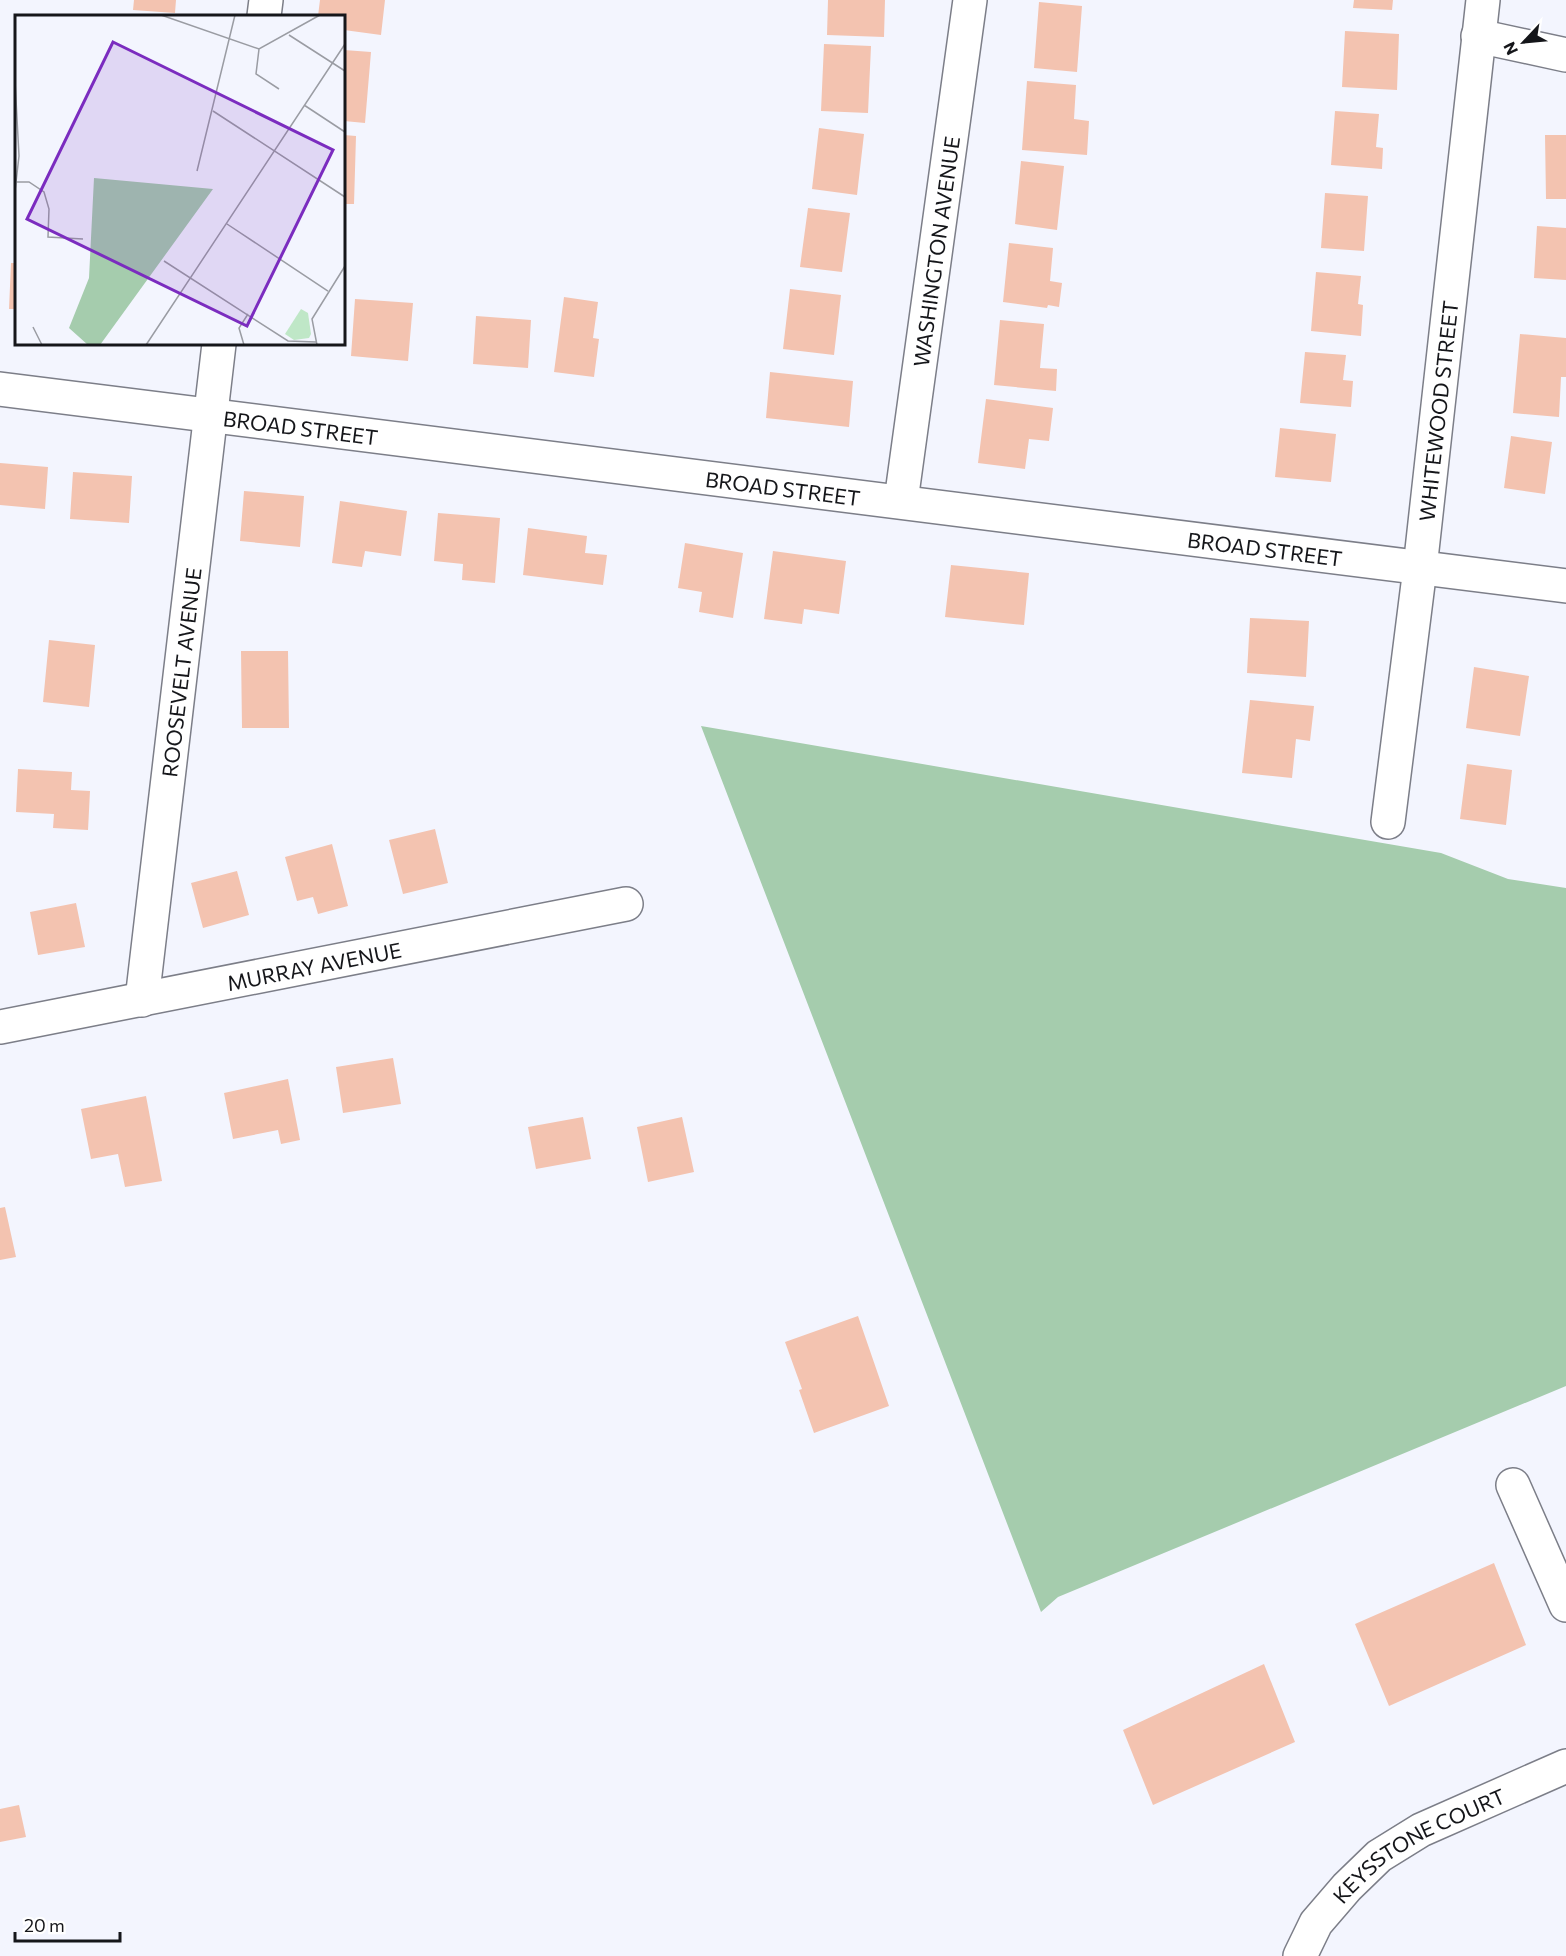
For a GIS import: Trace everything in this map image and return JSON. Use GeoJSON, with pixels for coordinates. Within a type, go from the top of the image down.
{"type":"FeatureCollection","features":[{"type":"Feature","properties":{"kind":"street"},"geometry":{"type":"LineString","coordinates":[[264,15],[266,0]]}},
{"type":"Feature","properties":{"kind":"street","name":"WASHINGTON AVENUE"},"geometry":{"type":"LineString","coordinates":[[902,501],[970,0]]}},
{"type":"Feature","properties":{"kind":"street","name":"WHITEWOOD STREET"},"geometry":{"type":"LineString","coordinates":[[1388,822],[1420,568],[1483,0]]}},
{"type":"Feature","properties":{"kind":"street"},"geometry":{"type":"LineString","coordinates":[[1478,36],[1566,55]]}},
{"type":"Feature","properties":{"kind":"street","name":"ROOSEVELT AVENUE"},"geometry":{"type":"LineString","coordinates":[[142,1000],[219,345]]}},
{"type":"Feature","properties":{"kind":"street","name":"BROAD STREET"},"geometry":{"type":"LineString","coordinates":[[0,389],[1566,586]]}},
{"type":"Feature","properties":{"kind":"street","name":"MURRAY AVENUE"},"geometry":{"type":"LineString","coordinates":[[0,1027],[626,904]]}},
{"type":"Feature","properties":{"kind":"street"},"geometry":{"type":"LineString","coordinates":[[1512,1485],[1566,1605]]}},
{"type":"Feature","properties":{"kind":"street","name":"KEYSSTONE COURT"},"geometry":{"type":"LineString","coordinates":[[1300,1956],[1316,1923],[1347,1887],[1379,1856],[1421,1830],[1566,1766]]}},
{"type":"Feature","properties":{"kind":"green space"},"geometry":{"type":"Polygon","coordinates":[[[701,726],[1441,853],[1508,879],[1566,888],[1566,1386],[1058,1597],[1041,1612],[701,726]]]}},
{"type":"Feature","properties":{"kind":"building"},"geometry":{"type":"Polygon","coordinates":[[[134,0],[176,0],[175,13],[133,10],[134,0]]]}},
{"type":"Feature","properties":{"kind":"building"},"geometry":{"type":"Polygon","coordinates":[[[320,0],[385,0],[381,35],[345,30],[345,15],[318,15],[320,0]]]}},
{"type":"Feature","properties":{"kind":"building"},"geometry":{"type":"Polygon","coordinates":[[[828,0],[885,0],[884,37],[827,35],[828,0]]]}},
{"type":"Feature","properties":{"kind":"building"},"geometry":{"type":"Polygon","coordinates":[[[1354,0],[1393,0],[1392,10],[1353,8],[1354,0]]]}},
{"type":"Feature","properties":{"kind":"building"},"geometry":{"type":"Polygon","coordinates":[[[1039,2],[1082,6],[1077,72],[1034,68],[1039,2]]]}},
{"type":"Feature","properties":{"kind":"building"},"geometry":{"type":"Polygon","coordinates":[[[1345,31],[1399,34],[1397,90],[1342,87],[1345,31]]]}},
{"type":"Feature","properties":{"kind":"building"},"geometry":{"type":"Polygon","coordinates":[[[824,44],[871,46],[868,113],[821,111],[824,44]]]}},
{"type":"Feature","properties":{"kind":"building"},"geometry":{"type":"Polygon","coordinates":[[[345,50],[371,52],[365,123],[345,121],[345,50]]]}},
{"type":"Feature","properties":{"kind":"building"},"geometry":{"type":"Polygon","coordinates":[[[1027,81],[1076,85],[1074,119],[1089,121],[1087,155],[1022,150],[1027,81]]]}},
{"type":"Feature","properties":{"kind":"building"},"geometry":{"type":"Polygon","coordinates":[[[1335,111],[1379,114],[1376,147],[1383,148],[1382,169],[1331,165],[1335,111]]]}},
{"type":"Feature","properties":{"kind":"building"},"geometry":{"type":"Polygon","coordinates":[[[819,128],[864,134],[857,195],[812,189],[819,128]]]}},
{"type":"Feature","properties":{"kind":"building"},"geometry":{"type":"Polygon","coordinates":[[[345,135],[356,136],[354,204],[345,204],[345,135]]]}},
{"type":"Feature","properties":{"kind":"building"},"geometry":{"type":"Polygon","coordinates":[[[1545,135],[1566,135],[1566,199],[1546,199],[1545,135]]]}},
{"type":"Feature","properties":{"kind":"building"},"geometry":{"type":"Polygon","coordinates":[[[1021,161],[1064,166],[1057,230],[1015,224],[1021,161]]]}},
{"type":"Feature","properties":{"kind":"building"},"geometry":{"type":"Polygon","coordinates":[[[1325,193],[1368,196],[1364,251],[1321,248],[1325,193]]]}},
{"type":"Feature","properties":{"kind":"building"},"geometry":{"type":"Polygon","coordinates":[[[808,208],[850,213],[842,272],[800,267],[808,208]]]}},
{"type":"Feature","properties":{"kind":"building"},"geometry":{"type":"Polygon","coordinates":[[[1537,226],[1566,228],[1566,280],[1534,278],[1537,226]]]}},
{"type":"Feature","properties":{"kind":"building"},"geometry":{"type":"Polygon","coordinates":[[[1009,243],[1053,248],[1050,281],[1062,283],[1059,307],[1048,305],[1047,308],[1003,302],[1009,243]]]}},
{"type":"Feature","properties":{"kind":"building"},"geometry":{"type":"Polygon","coordinates":[[[11,263],[15,263],[15,309],[9,309],[11,263]]]}},
{"type":"Feature","properties":{"kind":"building"},"geometry":{"type":"Polygon","coordinates":[[[1316,272],[1361,276],[1358,304],[1363,305],[1361,336],[1311,331],[1316,272]]]}},
{"type":"Feature","properties":{"kind":"building"},"geometry":{"type":"Polygon","coordinates":[[[790,289],[841,295],[834,355],[783,349],[790,289]]]}},
{"type":"Feature","properties":{"kind":"building"},"geometry":{"type":"Polygon","coordinates":[[[564,297],[598,302],[593,338],[599,339],[594,377],[554,372],[564,297]]]}},
{"type":"Feature","properties":{"kind":"building"},"geometry":{"type":"Polygon","coordinates":[[[355,299],[413,303],[408,361],[351,356],[355,299]]]}},
{"type":"Feature","properties":{"kind":"building"},"geometry":{"type":"Polygon","coordinates":[[[476,316],[531,320],[528,368],[473,364],[476,316]]]}},
{"type":"Feature","properties":{"kind":"building"},"geometry":{"type":"Polygon","coordinates":[[[1000,320],[1044,324],[1040,368],[1057,369],[1056,391],[994,385],[1000,320]]]}},
{"type":"Feature","properties":{"kind":"building"},"geometry":{"type":"Polygon","coordinates":[[[1520,334],[1566,338],[1566,377],[1561,377],[1559,417],[1513,413],[1520,334]]]}},
{"type":"Feature","properties":{"kind":"building"},"geometry":{"type":"Polygon","coordinates":[[[1305,352],[1346,355],[1343,380],[1353,381],[1351,407],[1300,403],[1305,352]]]}},
{"type":"Feature","properties":{"kind":"building"},"geometry":{"type":"Polygon","coordinates":[[[770,372],[853,381],[849,427],[766,418],[770,372]]]}},
{"type":"Feature","properties":{"kind":"building"},"geometry":{"type":"Polygon","coordinates":[[[986,399],[1053,408],[1049,441],[1029,439],[1025,469],[978,463],[986,399]]]}},
{"type":"Feature","properties":{"kind":"building"},"geometry":{"type":"Polygon","coordinates":[[[1280,428],[1336,434],[1331,482],[1275,477],[1280,428]]]}},
{"type":"Feature","properties":{"kind":"building"},"geometry":{"type":"Polygon","coordinates":[[[1511,436],[1552,442],[1545,494],[1504,488],[1511,436]]]}},
{"type":"Feature","properties":{"kind":"building"},"geometry":{"type":"Polygon","coordinates":[[[0,463],[48,467],[45,509],[0,505],[0,463]]]}},
{"type":"Feature","properties":{"kind":"building"},"geometry":{"type":"Polygon","coordinates":[[[73,472],[132,476],[129,523],[70,519],[73,472]]]}},
{"type":"Feature","properties":{"kind":"building"},"geometry":{"type":"Polygon","coordinates":[[[244,491],[304,496],[300,547],[240,541],[244,491]]]}},
{"type":"Feature","properties":{"kind":"building"},"geometry":{"type":"Polygon","coordinates":[[[340,501],[407,511],[401,556],[365,551],[362,567],[332,563],[340,501]]]}},
{"type":"Feature","properties":{"kind":"building"},"geometry":{"type":"Polygon","coordinates":[[[438,513],[500,518],[495,583],[462,580],[463,564],[434,561],[438,513]]]}},
{"type":"Feature","properties":{"kind":"building"},"geometry":{"type":"Polygon","coordinates":[[[528,528],[587,536],[585,553],[607,555],[603,585],[523,575],[528,528]]]}},
{"type":"Feature","properties":{"kind":"building"},"geometry":{"type":"Polygon","coordinates":[[[685,543],[743,553],[733,618],[699,612],[702,592],[678,588],[685,543]]]}},
{"type":"Feature","properties":{"kind":"building"},"geometry":{"type":"Polygon","coordinates":[[[773,551],[846,561],[839,614],[804,609],[802,624],[764,619],[773,551]]]}},
{"type":"Feature","properties":{"kind":"building"},"geometry":{"type":"Polygon","coordinates":[[[951,565],[1029,573],[1024,625],[945,617],[951,565]]]}},
{"type":"Feature","properties":{"kind":"building"},"geometry":{"type":"Polygon","coordinates":[[[1250,618],[1309,621],[1306,677],[1247,673],[1250,618]]]}},
{"type":"Feature","properties":{"kind":"building"},"geometry":{"type":"Polygon","coordinates":[[[49,640],[95,645],[89,707],[43,702],[49,640]]]}},
{"type":"Feature","properties":{"kind":"building"},"geometry":{"type":"Polygon","coordinates":[[[241,651],[288,651],[289,728],[242,728],[241,651]]]}},
{"type":"Feature","properties":{"kind":"building"},"geometry":{"type":"Polygon","coordinates":[[[1474,667],[1529,676],[1520,736],[1466,728],[1474,667]]]}},
{"type":"Feature","properties":{"kind":"building"},"geometry":{"type":"Polygon","coordinates":[[[1250,700],[1314,706],[1310,741],[1296,739],[1292,778],[1242,773],[1250,700]]]}},
{"type":"Feature","properties":{"kind":"building"},"geometry":{"type":"Polygon","coordinates":[[[1467,764],[1512,770],[1506,825],[1460,819],[1467,764]]]}},
{"type":"Feature","properties":{"kind":"building"},"geometry":{"type":"Polygon","coordinates":[[[18,769],[72,772],[71,790],[90,791],[88,830],[53,828],[54,814],[16,812],[18,769]]]}},
{"type":"Feature","properties":{"kind":"building"},"geometry":{"type":"Polygon","coordinates":[[[435,829],[448,883],[403,894],[389,840],[435,829]]]}},
{"type":"Feature","properties":{"kind":"building"},"geometry":{"type":"Polygon","coordinates":[[[332,844],[348,906],[318,914],[313,897],[297,901],[285,857],[332,844]]]}},
{"type":"Feature","properties":{"kind":"building"},"geometry":{"type":"Polygon","coordinates":[[[237,871],[249,915],[203,928],[191,883],[237,871]]]}},
{"type":"Feature","properties":{"kind":"building"},"geometry":{"type":"Polygon","coordinates":[[[76,903],[85,947],[38,955],[30,912],[76,903]]]}},
{"type":"Feature","properties":{"kind":"building"},"geometry":{"type":"Polygon","coordinates":[[[393,1058],[401,1104],[343,1113],[336,1067],[393,1058]]]}},
{"type":"Feature","properties":{"kind":"building"},"geometry":{"type":"Polygon","coordinates":[[[288,1079],[300,1140],[281,1144],[278,1130],[233,1139],[224,1093],[288,1079]]]}},
{"type":"Feature","properties":{"kind":"building"},"geometry":{"type":"Polygon","coordinates":[[[146,1096],[162,1181],[125,1187],[118,1154],[91,1159],[81,1109],[146,1096]]]}},
{"type":"Feature","properties":{"kind":"building"},"geometry":{"type":"Polygon","coordinates":[[[583,1117],[591,1159],[536,1169],[528,1127],[583,1117]]]}},
{"type":"Feature","properties":{"kind":"building"},"geometry":{"type":"Polygon","coordinates":[[[682,1117],[694,1172],[648,1182],[637,1127],[682,1117]]]}},
{"type":"Feature","properties":{"kind":"building"},"geometry":{"type":"Polygon","coordinates":[[[5,1207],[16,1257],[0,1260],[0,1208],[5,1207]]]}},
{"type":"Feature","properties":{"kind":"building"},"geometry":{"type":"Polygon","coordinates":[[[858,1316],[889,1406],[814,1433],[799,1390],[802,1389],[785,1342],[858,1316]]]}},
{"type":"Feature","properties":{"kind":"building"},"geometry":{"type":"Polygon","coordinates":[[[1494,1563],[1526,1645],[1389,1706],[1355,1624],[1494,1563]]]}},
{"type":"Feature","properties":{"kind":"building"},"geometry":{"type":"Polygon","coordinates":[[[1264,1664],[1295,1742],[1153,1805],[1123,1730],[1264,1664]]]}},
{"type":"Feature","properties":{"kind":"building"},"geometry":{"type":"Polygon","coordinates":[[[19,1805],[26,1837],[0,1842],[0,1809],[19,1805]]]}}]}
